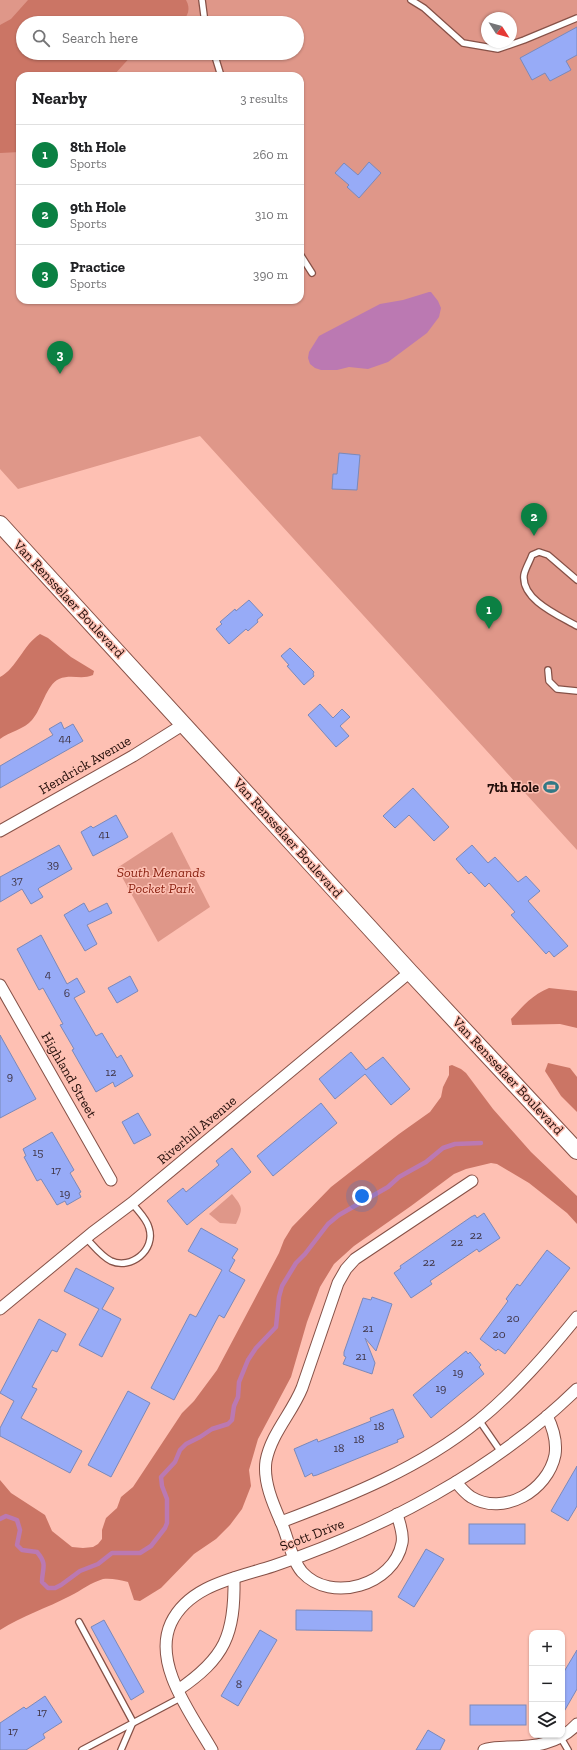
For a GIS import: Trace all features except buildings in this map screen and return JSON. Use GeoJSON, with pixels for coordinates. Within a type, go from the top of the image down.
{"type":"FeatureCollection","features":[{"type":"Feature","properties":{"kind":"main road","name":"Van Rensselaer Boulevard"},"geometry":{"type":"LineString","coordinates":[[0,524],[410,972],[577,1151]]}},
{"type":"Feature","properties":{"kind":"street","name":"Hendrick Avenue"},"geometry":{"type":"LineString","coordinates":[[0,831],[133,756],[184,724]]}},
{"type":"Feature","properties":{"kind":"street","name":"Riverhill Avenue"},"geometry":{"type":"LineString","coordinates":[[0,1309],[86,1238],[132,1203],[410,972]]}},
{"type":"Feature","properties":{"kind":"street","name":"Highland Street"},"geometry":{"type":"LineString","coordinates":[[0,985],[111,1180]]}},
{"type":"Feature","properties":{"kind":"street"},"geometry":{"type":"LineString","coordinates":[[397,1514],[402,1534],[400,1551],[388,1568],[380,1576],[352,1587],[340,1588],[327,1586],[305,1575],[295,1558],[276,1513],[269,1488],[266,1469],[267,1456],[275,1436],[302,1388],[335,1290],[342,1275],[355,1260],[472,1181]]}},
{"type":"Feature","properties":{"kind":"street"},"geometry":{"type":"LineString","coordinates":[[281,1522],[334,1502],[392,1475],[434,1452],[479,1420],[523,1379],[577,1317]]}},
{"type":"Feature","properties":{"kind":"street","name":"Scott Drive"},"geometry":{"type":"LineString","coordinates":[[212,1750],[171,1676],[166,1654],[166,1642],[171,1623],[181,1607],[195,1595],[212,1586],[295,1558],[339,1541],[397,1514],[456,1482],[501,1452],[547,1416],[577,1389]]}},
{"type":"Feature","properties":{"kind":"street"},"geometry":{"type":"LineString","coordinates":[[456,1482],[470,1496],[486,1502],[508,1501],[532,1492],[538,1487],[549,1472],[555,1454],[552,1428],[547,1416]]}},
{"type":"Feature","properties":{"kind":"street"},"geometry":{"type":"LineString","coordinates":[[180,1694],[212,1663],[228,1638],[233,1614],[234,1578]]}},
{"type":"Feature","properties":{"kind":"street"},"geometry":{"type":"LineString","coordinates":[[565,1734],[577,1724]]}},
{"type":"Feature","properties":{"kind":"street"},"geometry":{"type":"LineString","coordinates":[[484,1750],[538,1745],[561,1738]]}},
{"type":"Feature","properties":{"kind":"lane"},"geometry":{"type":"LineString","coordinates":[[202,0],[204,16]]}},
{"type":"Feature","properties":{"kind":"lane"},"geometry":{"type":"LineString","coordinates":[[411,0],[424,8],[463,43],[498,49],[577,18]]}},
{"type":"Feature","properties":{"kind":"lane"},"geometry":{"type":"LineString","coordinates":[[216,60],[220,72]]}},
{"type":"Feature","properties":{"kind":"lane"},"geometry":{"type":"LineString","coordinates":[[304,261],[312,274]]}},
{"type":"Feature","properties":{"kind":"lane"},"geometry":{"type":"LineString","coordinates":[[577,580],[548,555],[539,552],[532,555],[524,576],[526,589],[536,602],[577,626]]}},
{"type":"Feature","properties":{"kind":"lane"},"geometry":{"type":"LineString","coordinates":[[548,670],[549,682],[557,688],[577,691]]}},
{"type":"Feature","properties":{"kind":"lane"},"geometry":{"type":"LineString","coordinates":[[86,1238],[110,1260],[124,1263],[138,1258],[147,1247],[150,1232],[147,1222],[132,1203]]}},
{"type":"Feature","properties":{"kind":"lane"},"geometry":{"type":"LineString","coordinates":[[479,1420],[501,1452]]}},
{"type":"Feature","properties":{"kind":"lane"},"geometry":{"type":"LineString","coordinates":[[79,1622],[133,1722]]}},
{"type":"Feature","properties":{"kind":"lane"},"geometry":{"type":"LineString","coordinates":[[82,1750],[180,1694]]}},
{"type":"Feature","properties":{"kind":"lane"},"geometry":{"type":"LineString","coordinates":[[121,1750],[133,1722]]}},
{"type":"Feature","properties":{"kind":"lane"},"geometry":{"type":"LineString","coordinates":[[561,1738],[568,1750]]}},
{"type":"Feature","properties":{"kind":"green space"},"geometry":{"type":"Polygon","coordinates":[[[0,0],[577,0],[577,850],[200,436],[18,489],[0,469],[0,0]]]}},
{"type":"Feature","properties":{"kind":"green space","name":"South Menands Pocket Park"},"geometry":{"type":"Polygon","coordinates":[[[172,832],[210,907],[158,942],[117,868],[172,832]]]}},
{"type":"Feature","properties":{"kind":"green space"},"geometry":{"type":"Polygon","coordinates":[[[232,1194],[241,1208],[236,1224],[220,1223],[209,1214],[232,1194]]]}},
{"type":"Feature","properties":{"kind":"shaded area"},"geometry":{"type":"Polygon","coordinates":[[[28,0],[186,0],[189,9],[186,16],[16,16],[16,60],[128,60],[117,72],[16,72],[16,152],[0,153],[0,25],[11,19],[28,0]]]}},
{"type":"Feature","properties":{"kind":"shaded area"},"geometry":{"type":"Polygon","coordinates":[[[431,292],[438,301],[441,308],[439,317],[427,333],[388,362],[368,369],[349,367],[337,370],[321,370],[310,364],[308,358],[309,352],[319,336],[380,304],[403,300],[431,292]]]}},
{"type":"Feature","properties":{"kind":"shaded area"},"geometry":{"type":"Polygon","coordinates":[[[40,634],[48,638],[71,657],[94,671],[93,675],[59,679],[47,692],[39,710],[32,720],[25,726],[0,739],[0,677],[11,668],[29,644],[40,634]]]}},
{"type":"Feature","properties":{"kind":"shaded area"},"geometry":{"type":"Polygon","coordinates":[[[549,988],[577,991],[577,1028],[560,1024],[512,1025],[511,1019],[524,1005],[533,997],[549,988]]]}},
{"type":"Feature","properties":{"kind":"shaded area"},"geometry":{"type":"Polygon","coordinates":[[[548,1063],[570,1068],[577,1077],[577,1112],[561,1096],[545,1071],[548,1063]]]}},
{"type":"Feature","properties":{"kind":"shaded area"},"geometry":{"type":"Polygon","coordinates":[[[452,1065],[466,1073],[493,1109],[531,1152],[577,1196],[577,1224],[567,1213],[529,1183],[497,1164],[491,1163],[466,1169],[454,1174],[354,1246],[334,1264],[320,1287],[307,1322],[291,1377],[258,1439],[249,1470],[251,1486],[242,1509],[230,1525],[216,1539],[194,1554],[161,1588],[140,1601],[134,1600],[128,1582],[103,1579],[17,1620],[0,1630],[0,1480],[11,1493],[45,1515],[52,1531],[72,1547],[93,1547],[98,1544],[102,1539],[102,1530],[106,1518],[117,1508],[121,1497],[133,1487],[182,1413],[194,1401],[217,1370],[292,1227],[331,1187],[430,1112],[441,1097],[443,1087],[449,1075],[449,1066],[452,1065]]]}},
{"type":"Feature","properties":{"kind":"waterway"},"geometry":{"type":"LineString","coordinates":[[0,1519],[6,1516],[17,1520],[20,1530],[17,1545],[22,1550],[37,1552],[40,1556],[44,1567],[42,1582],[48,1588],[55,1588],[61,1585],[80,1571],[98,1564],[112,1553],[140,1553],[151,1546],[165,1528],[167,1523],[167,1499],[162,1486],[161,1477],[175,1462],[180,1450],[186,1444],[212,1429],[228,1424],[232,1420],[234,1406],[238,1397],[239,1382],[248,1360],[256,1348],[276,1327],[279,1297],[282,1286],[296,1263],[305,1254],[328,1224],[339,1215],[388,1187],[399,1177],[426,1162],[443,1148],[455,1144],[481,1143]]}},
{"type":"Feature","properties":{"kind":"place","name":"Practice"},"geometry":{"type":"Point","coordinates":[60,374]}},
{"type":"Feature","properties":{"kind":"place","name":"9th Hole"},"geometry":{"type":"Point","coordinates":[534,536]}},
{"type":"Feature","properties":{"kind":"place","name":"8th Hole"},"geometry":{"type":"Point","coordinates":[489,629]}},
{"type":"Feature","properties":{"kind":"place","name":"7th Hole"},"geometry":{"type":"Point","coordinates":[551,787]}}]}
